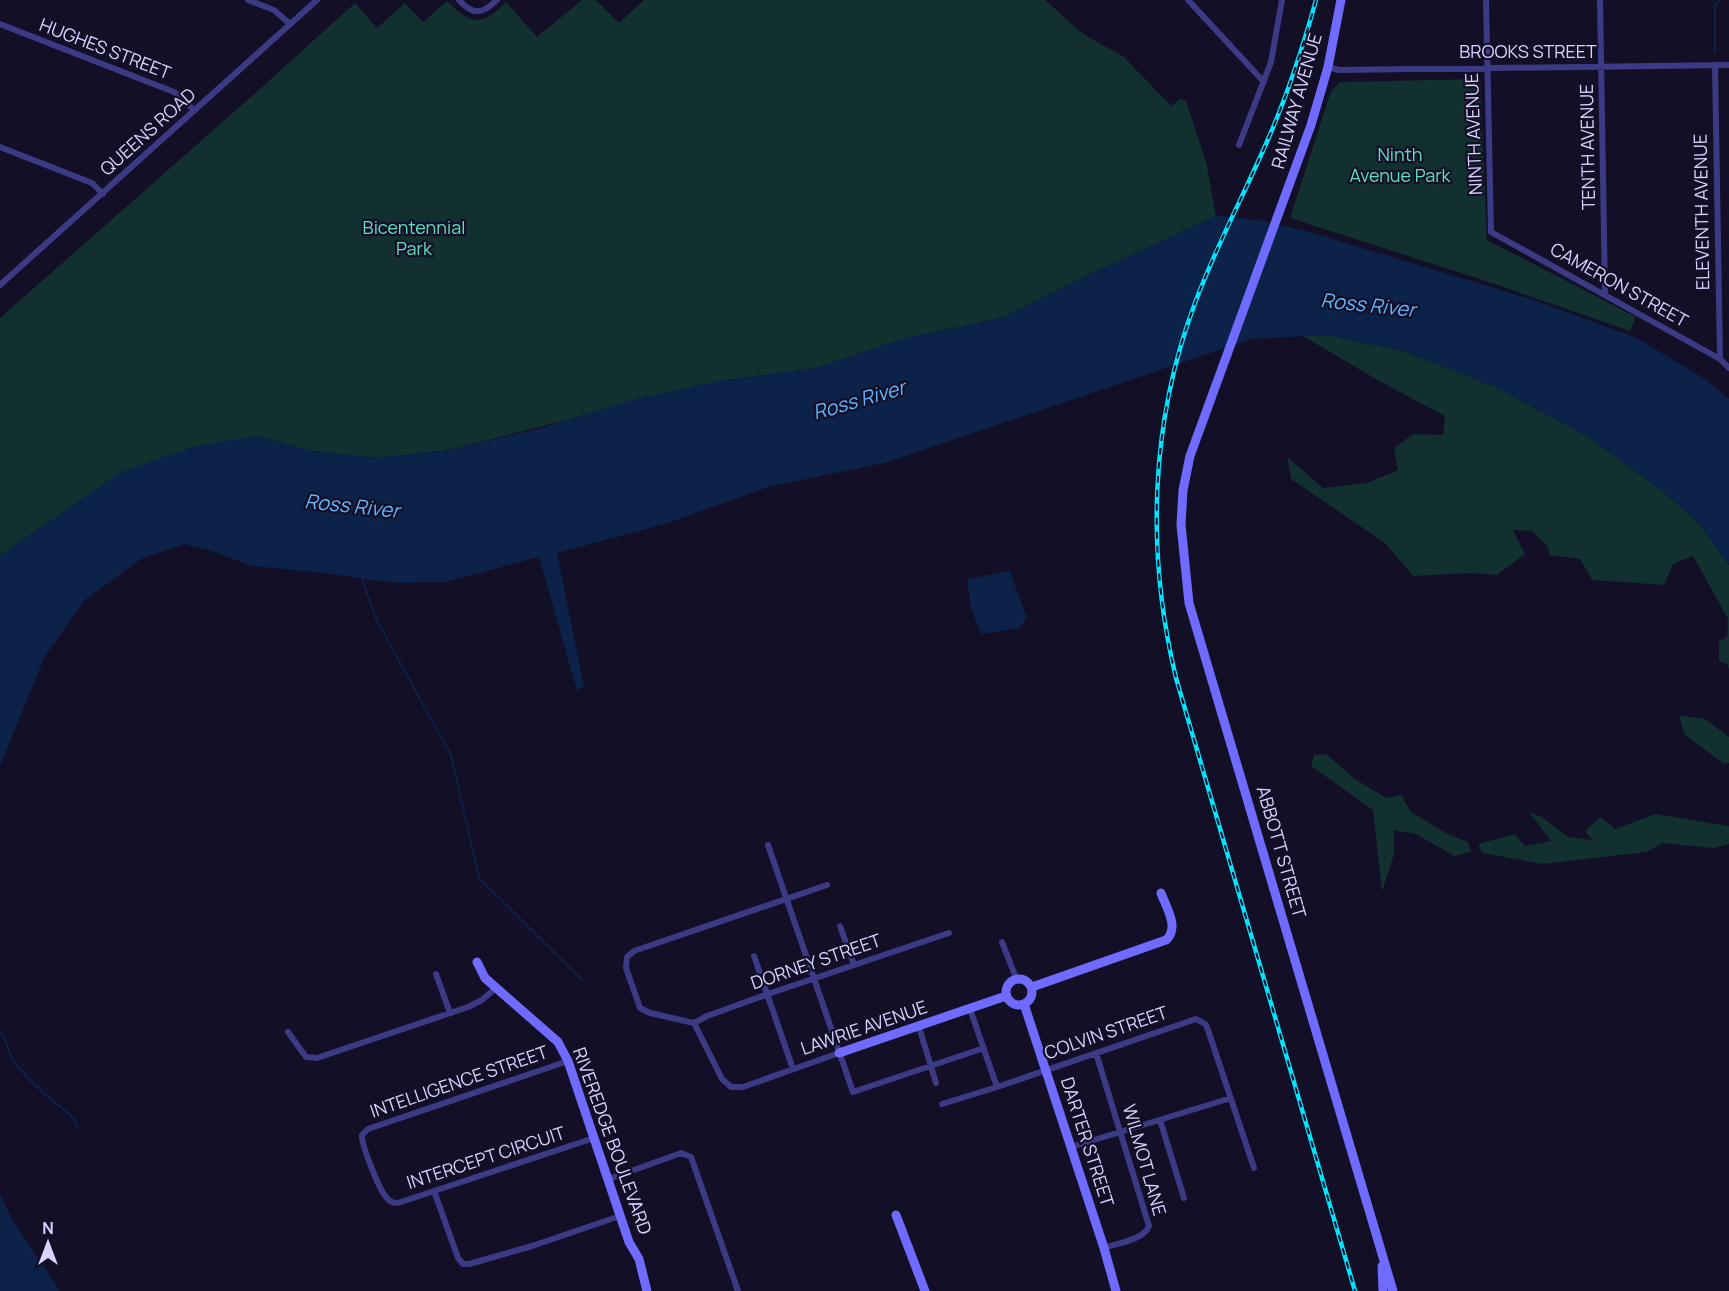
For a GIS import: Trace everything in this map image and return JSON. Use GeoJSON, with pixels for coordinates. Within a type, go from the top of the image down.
{"type":"FeatureCollection","features":[{"type":"Feature","properties":{"kind":"main road","name":"RAILWAY AVENUE"},"geometry":{"type":"LineString","coordinates":[[1202,418],[1311,125],[1328,67],[1341,0]]}},
{"type":"Feature","properties":{"kind":"main road","name":"ABBOTT STREET"},"geometry":{"type":"LineString","coordinates":[[1202,418],[1190,456],[1183,490],[1181,525],[1189,603],[1393,1291]]}},
{"type":"Feature","properties":{"kind":"main road"},"geometry":{"type":"LineString","coordinates":[[1032,987],[1153,946],[1170,937],[1173,926],[1161,893]]}},
{"type":"Feature","properties":{"kind":"main road","name":"RIVEREDGE BOULEVARD"},"geometry":{"type":"LineString","coordinates":[[477,962],[485,978],[558,1042],[568,1061],[629,1242],[639,1259],[647,1291]]}},
{"type":"Feature","properties":{"kind":"main road"},"geometry":{"type":"LineString","coordinates":[[1016,978],[1025,980],[1032,987],[1031,998],[1024,1004],[1012,1003],[1006,996],[1009,983],[1016,978]]}},
{"type":"Feature","properties":{"kind":"main road","name":"LAWRIE AVENUE"},"geometry":{"type":"LineString","coordinates":[[840,1053],[1006,996]]}},
{"type":"Feature","properties":{"kind":"main road","name":"DARTER STREET"},"geometry":{"type":"LineString","coordinates":[[1024,1004],[1116,1291]]}},
{"type":"Feature","properties":{"kind":"main road"},"geometry":{"type":"LineString","coordinates":[[896,1215],[925,1291]]}},
{"type":"Feature","properties":{"kind":"main road"},"geometry":{"type":"LineString","coordinates":[[1381,1254],[1383,1291]]}},
{"type":"Feature","properties":{"kind":"street"},"geometry":{"type":"LineString","coordinates":[[248,0],[274,10],[290,24]]}},
{"type":"Feature","properties":{"kind":"street","name":"QUEENS ROAD"},"geometry":{"type":"LineString","coordinates":[[0,285],[317,0]]}},
{"type":"Feature","properties":{"kind":"street"},"geometry":{"type":"LineString","coordinates":[[459,0],[466,8],[477,11],[486,10],[497,0]]}},
{"type":"Feature","properties":{"kind":"street"},"geometry":{"type":"LineString","coordinates":[[1188,0],[1264,82]]}},
{"type":"Feature","properties":{"kind":"street","name":"RAILWAY AVENUE"},"geometry":{"type":"LineString","coordinates":[[1239,145],[1271,62],[1282,0]]}},
{"type":"Feature","properties":{"kind":"street","name":"NINTH AVENUE"},"geometry":{"type":"LineString","coordinates":[[1486,0],[1491,232]]}},
{"type":"Feature","properties":{"kind":"street","name":"TENTH AVENUE"},"geometry":{"type":"LineString","coordinates":[[1600,0],[1605,293]]}},
{"type":"Feature","properties":{"kind":"street","name":"HUGHES STREET"},"geometry":{"type":"LineString","coordinates":[[0,24],[174,92],[194,111]]}},
{"type":"Feature","properties":{"kind":"street","name":"ELEVENTH AVENUE"},"geometry":{"type":"LineString","coordinates":[[1715,65],[1720,359]]}},
{"type":"Feature","properties":{"kind":"street","name":"BROOKS STREET"},"geometry":{"type":"LineString","coordinates":[[1328,67],[1340,70],[1729,65]]}},
{"type":"Feature","properties":{"kind":"street"},"geometry":{"type":"LineString","coordinates":[[0,147],[92,183],[103,194]]}},
{"type":"Feature","properties":{"kind":"street","name":"CAMERON STREET"},"geometry":{"type":"LineString","coordinates":[[1491,232],[1605,293],[1720,359],[1729,368]]}},
{"type":"Feature","properties":{"kind":"street"},"geometry":{"type":"LineString","coordinates":[[768,845],[853,1092],[984,1048]]}},
{"type":"Feature","properties":{"kind":"street"},"geometry":{"type":"LineString","coordinates":[[694,1023],[650,1013],[640,1008],[626,968],[627,957],[634,951],[827,885]]}},
{"type":"Feature","properties":{"kind":"street"},"geometry":{"type":"LineString","coordinates":[[840,926],[854,965]]}},
{"type":"Feature","properties":{"kind":"street","name":"DORNEY STREET"},"geometry":{"type":"LineString","coordinates":[[694,1023],[768,994],[949,933]]}},
{"type":"Feature","properties":{"kind":"street"},"geometry":{"type":"LineString","coordinates":[[1002,942],[1016,978]]}},
{"type":"Feature","properties":{"kind":"street"},"geometry":{"type":"LineString","coordinates":[[754,956],[793,1069]]}},
{"type":"Feature","properties":{"kind":"street"},"geometry":{"type":"LineString","coordinates":[[436,974],[450,1013]]}},
{"type":"Feature","properties":{"kind":"street"},"geometry":{"type":"LineString","coordinates":[[288,1032],[306,1057],[317,1058],[476,1004],[496,988]]}},
{"type":"Feature","properties":{"kind":"street"},"geometry":{"type":"LineString","coordinates":[[970,1009],[997,1087]]}},
{"type":"Feature","properties":{"kind":"street","name":"COLVIN STREET"},"geometry":{"type":"LineString","coordinates":[[942,1104],[1190,1020],[1201,1021],[1207,1028],[1232,1098]]}},
{"type":"Feature","properties":{"kind":"street","name":"LAWRIE AVENUE"},"geometry":{"type":"LineString","coordinates":[[694,1023],[722,1079],[731,1087],[743,1087],[840,1053]]}},
{"type":"Feature","properties":{"kind":"street"},"geometry":{"type":"LineString","coordinates":[[919,1027],[936,1083]]}},
{"type":"Feature","properties":{"kind":"street","name":"WILMOT LANE"},"geometry":{"type":"LineString","coordinates":[[1096,1053],[1149,1226],[1147,1231],[1141,1235],[1104,1248]]}},
{"type":"Feature","properties":{"kind":"street","name":"INTELLIGENCE STREET"},"geometry":{"type":"LineString","coordinates":[[362,1135],[368,1129],[568,1061]]}},
{"type":"Feature","properties":{"kind":"street"},"geometry":{"type":"LineString","coordinates":[[1071,1147],[1232,1098],[1254,1167]]}},
{"type":"Feature","properties":{"kind":"street"},"geometry":{"type":"LineString","coordinates":[[1160,1120],[1184,1198]]}},
{"type":"Feature","properties":{"kind":"street","name":"INTERCEPT CIRCUIT"},"geometry":{"type":"LineString","coordinates":[[362,1135],[363,1145],[388,1200],[398,1203],[594,1138]]}},
{"type":"Feature","properties":{"kind":"street"},"geometry":{"type":"LineString","coordinates":[[609,1179],[681,1153],[691,1157],[738,1291]]}},
{"type":"Feature","properties":{"kind":"street"},"geometry":{"type":"LineString","coordinates":[[434,1191],[458,1258],[464,1264],[532,1246],[620,1216]]}},
{"type":"Feature","properties":{"kind":"green space","name":"Bicentennial Park"},"geometry":{"type":"Polygon","coordinates":[[[582,0],[596,0],[619,23],[644,0],[1045,0],[1083,34],[1124,57],[1171,106],[1180,99],[1186,101],[1206,162],[1216,216],[1002,318],[906,338],[816,368],[719,381],[450,450],[377,458],[312,451],[256,436],[37,530],[0,556],[0,318],[355,3],[377,28],[405,3],[423,22],[447,1],[463,15],[476,20],[490,16],[506,2],[537,37],[582,0]]]}},
{"type":"Feature","properties":{"kind":"green space","name":"Ninth Avenue Park"},"geometry":{"type":"Polygon","coordinates":[[[1480,79],[1487,240],[1636,317],[1630,331],[1486,281],[1290,218],[1331,91],[1340,82],[1480,79]]]}},
{"type":"Feature","properties":{"kind":"green space"},"geometry":{"type":"Polygon","coordinates":[[[1326,335],[1404,351],[1496,387],[1590,438],[1666,494],[1698,522],[1729,565],[1729,669],[1727,664],[1719,661],[1719,642],[1727,637],[1728,619],[1693,556],[1673,564],[1664,585],[1592,580],[1580,559],[1550,555],[1547,546],[1532,531],[1513,530],[1525,554],[1497,575],[1470,573],[1413,576],[1385,543],[1291,479],[1287,457],[1323,488],[1367,483],[1398,470],[1394,448],[1413,434],[1443,435],[1445,416],[1303,336],[1326,335]]]}},
{"type":"Feature","properties":{"kind":"green space"},"geometry":{"type":"Polygon","coordinates":[[[1679,715],[1705,719],[1729,737],[1729,763],[1724,764],[1684,734],[1679,715]]]}},
{"type":"Feature","properties":{"kind":"green space"},"geometry":{"type":"Polygon","coordinates":[[[1326,754],[1355,779],[1386,798],[1401,795],[1411,812],[1446,833],[1468,842],[1471,852],[1454,856],[1416,834],[1394,830],[1394,854],[1382,892],[1373,810],[1311,766],[1314,755],[1326,754]]]}},
{"type":"Feature","properties":{"kind":"green space"},"geometry":{"type":"Polygon","coordinates":[[[1529,812],[1542,817],[1568,837],[1592,840],[1585,831],[1600,817],[1615,829],[1656,814],[1729,826],[1729,844],[1714,848],[1663,843],[1646,852],[1542,864],[1482,853],[1478,844],[1515,834],[1525,846],[1551,841],[1529,812]]]}},
{"type":"Feature","properties":{"kind":"water","name":"Ross River"},"geometry":{"type":"Polygon","coordinates":[[[1216,216],[1258,220],[1306,231],[1537,301],[1637,338],[1705,379],[1729,399],[1729,565],[1698,522],[1666,494],[1590,438],[1496,387],[1404,351],[1326,335],[1252,339],[884,463],[768,487],[668,523],[557,553],[584,686],[577,691],[539,557],[446,582],[397,583],[251,566],[215,552],[185,544],[141,559],[85,600],[45,656],[0,766],[0,556],[119,473],[192,447],[256,436],[312,451],[377,458],[450,450],[541,428],[635,399],[719,381],[816,368],[906,338],[1002,318],[1216,216]]]}},
{"type":"Feature","properties":{"kind":"water"},"geometry":{"type":"Polygon","coordinates":[[[1010,571],[1027,618],[1019,628],[981,634],[971,608],[967,579],[1010,571]]]}},
{"type":"Feature","properties":{"kind":"water"},"geometry":{"type":"Polygon","coordinates":[[[0,1194],[14,1223],[60,1291],[0,1291],[0,1194]]]}},
{"type":"Feature","properties":{"kind":"waterway"},"geometry":{"type":"LineString","coordinates":[[1715,53],[1715,5],[1720,0]]}},
{"type":"Feature","properties":{"kind":"waterway"},"geometry":{"type":"LineString","coordinates":[[361,577],[377,621],[451,755],[479,878],[582,980]]}},
{"type":"Feature","properties":{"kind":"waterway"},"geometry":{"type":"LineString","coordinates":[[0,1031],[16,1065],[68,1113],[78,1126]]}},
{"type":"Feature","properties":{"kind":"railway"},"geometry":{"type":"LineString","coordinates":[[1316,0],[1283,104],[1203,282],[1180,348],[1161,441],[1157,489],[1157,536],[1166,631],[1176,678],[1355,1291]]}}]}
